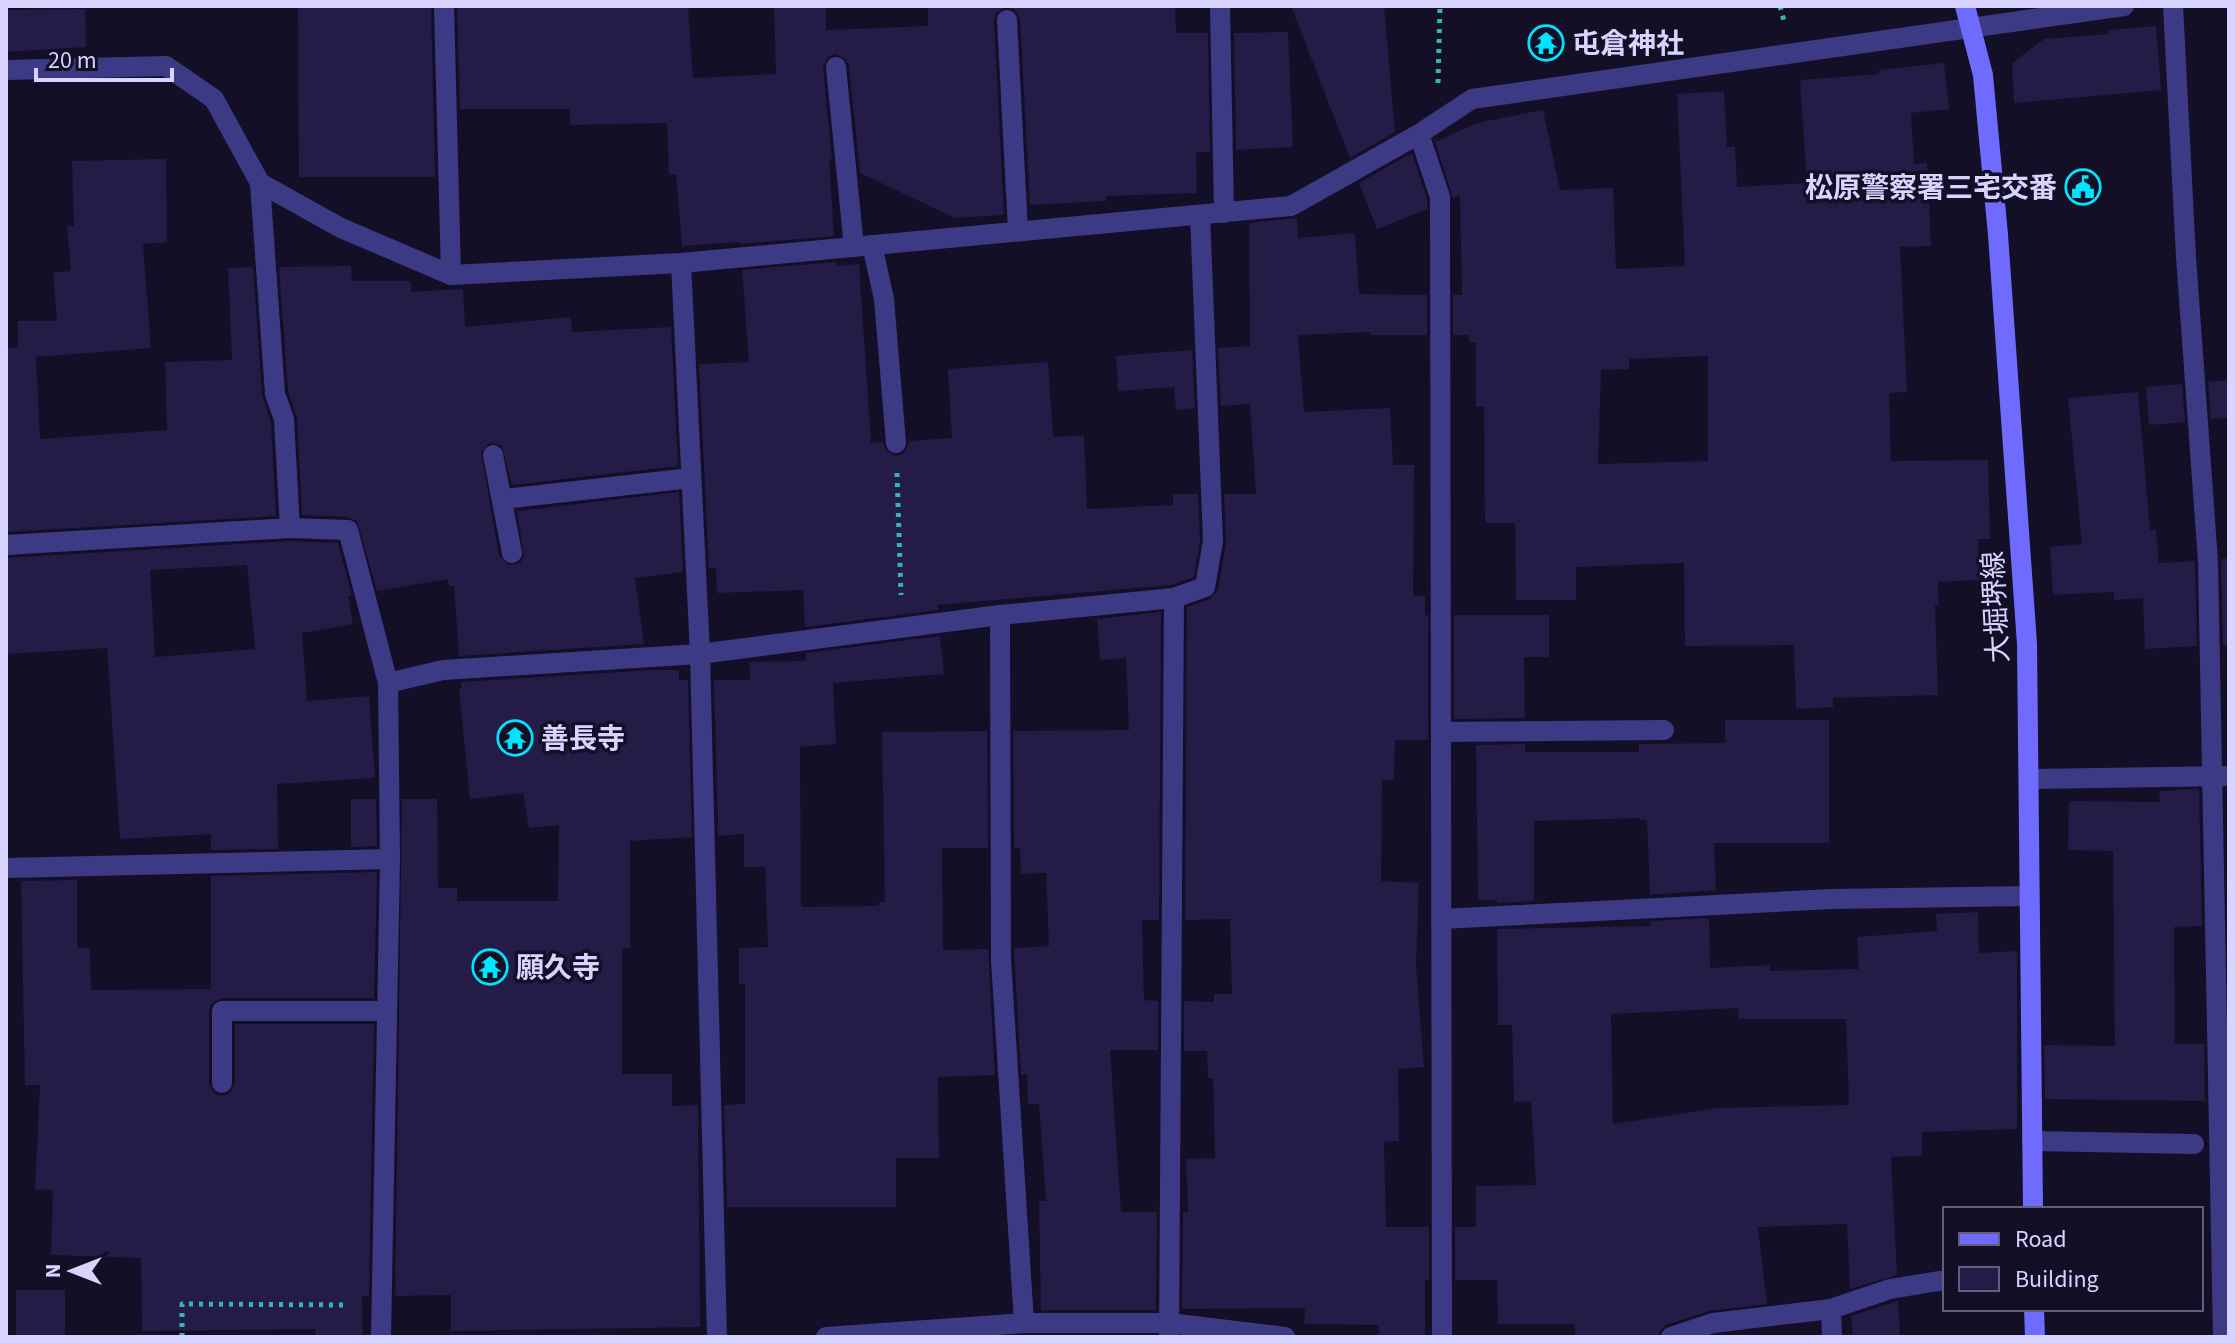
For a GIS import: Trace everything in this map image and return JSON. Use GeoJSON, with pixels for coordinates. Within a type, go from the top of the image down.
{"type":"FeatureCollection","features":[{"type":"Feature","properties":{"kind":"main road","name":"大堀堺線"},"geometry":{"type":"LineString","coordinates":[[1965,6],[1983,75],[1998,235],[2027,644],[2033,1207]]}},
{"type":"Feature","properties":{"kind":"main road"},"geometry":{"type":"LineString","coordinates":[[2034,1311],[2035,1337]]}},
{"type":"Feature","properties":{"kind":"street"},"geometry":{"type":"LineString","coordinates":[[444,6],[451,275]]}},
{"type":"Feature","properties":{"kind":"street"},"geometry":{"type":"LineString","coordinates":[[1220,6],[1224,213]]}},
{"type":"Feature","properties":{"kind":"street"},"geometry":{"type":"LineString","coordinates":[[260,183],[341,228],[451,275],[681,263],[1224,213],[1291,206],[1419,134],[1472,99],[2124,6]]}},
{"type":"Feature","properties":{"kind":"street"},"geometry":{"type":"LineString","coordinates":[[2173,6],[2220,776],[2223,1337]]}},
{"type":"Feature","properties":{"kind":"street"},"geometry":{"type":"LineString","coordinates":[[1007,20],[1018,231]]}},
{"type":"Feature","properties":{"kind":"street"},"geometry":{"type":"LineString","coordinates":[[6,70],[166,66],[214,99],[260,183],[275,394],[284,419],[290,528]]}},
{"type":"Feature","properties":{"kind":"street"},"geometry":{"type":"LineString","coordinates":[[836,67],[863,246],[884,299],[896,443]]}},
{"type":"Feature","properties":{"kind":"street"},"geometry":{"type":"LineString","coordinates":[[1419,134],[1440,197],[1442,1337]]}},
{"type":"Feature","properties":{"kind":"street"},"geometry":{"type":"LineString","coordinates":[[388,683],[443,670],[700,654],[1000,615],[1174,598],[1205,587],[1213,541],[1200,215]]}},
{"type":"Feature","properties":{"kind":"street"},"geometry":{"type":"LineString","coordinates":[[681,263],[700,654],[717,1337]]}},
{"type":"Feature","properties":{"kind":"street"},"geometry":{"type":"LineString","coordinates":[[493,455],[512,553]]}},
{"type":"Feature","properties":{"kind":"street"},"geometry":{"type":"LineString","coordinates":[[503,499],[691,478]]}},
{"type":"Feature","properties":{"kind":"street"},"geometry":{"type":"LineString","coordinates":[[6,545],[290,528],[348,530],[388,683],[390,859],[381,1337]]}},
{"type":"Feature","properties":{"kind":"street"},"geometry":{"type":"LineString","coordinates":[[1169,1330],[1174,598]]}},
{"type":"Feature","properties":{"kind":"street"},"geometry":{"type":"LineString","coordinates":[[1000,615],[1001,960],[1024,1323]]}},
{"type":"Feature","properties":{"kind":"street"},"geometry":{"type":"LineString","coordinates":[[1441,732],[1664,730]]}},
{"type":"Feature","properties":{"kind":"street"},"geometry":{"type":"LineString","coordinates":[[2029,779],[2220,776]]}},
{"type":"Feature","properties":{"kind":"street"},"geometry":{"type":"LineString","coordinates":[[7,866],[390,859]]}},
{"type":"Feature","properties":{"kind":"street"},"geometry":{"type":"LineString","coordinates":[[1441,919],[1832,899],[2029,896]]}},
{"type":"Feature","properties":{"kind":"street"},"geometry":{"type":"LineString","coordinates":[[222,1083],[222,1011],[387,1011]]}},
{"type":"Feature","properties":{"kind":"street"},"geometry":{"type":"LineString","coordinates":[[2032,1141],[2194,1144]]}},
{"type":"Feature","properties":{"kind":"street"},"geometry":{"type":"LineString","coordinates":[[1671,1337],[1713,1323],[1831,1309],[1890,1289],[1943,1280]]}},
{"type":"Feature","properties":{"kind":"street"},"geometry":{"type":"LineString","coordinates":[[1831,1309],[1832,1337]]}},
{"type":"Feature","properties":{"kind":"street"},"geometry":{"type":"LineString","coordinates":[[826,1337],[1024,1323],[1285,1337]]}},
{"type":"Feature","properties":{"kind":"path"},"geometry":{"type":"LineString","coordinates":[[1439,37],[1440,6]]}},
{"type":"Feature","properties":{"kind":"path"},"geometry":{"type":"LineString","coordinates":[[896,443],[902,628]]}},
{"type":"Feature","properties":{"kind":"path"},"geometry":{"type":"LineString","coordinates":[[182,1337],[182,1304],[381,1305]]}},
{"type":"Feature","properties":{"kind":"building"},"geometry":{"type":"Polygon","coordinates":[[[298,6],[431,6],[435,177],[299,177],[298,6]]]}},
{"type":"Feature","properties":{"kind":"building"},"geometry":{"type":"Polygon","coordinates":[[[457,6],[688,6],[693,78],[776,74],[774,6],[826,6],[826,30],[928,26],[928,6],[1175,6],[1176,33],[1208,33],[1210,152],[1196,152],[1197,193],[1106,196],[1106,201],[1030,205],[1020,19],[1014,9],[1006,7],[996,13],[994,21],[1004,215],[955,218],[860,173],[849,66],[846,59],[835,54],[828,57],[823,68],[832,160],[829,158],[834,236],[682,246],[676,175],[669,175],[667,123],[570,125],[570,109],[460,109],[457,6]]]}},
{"type":"Feature","properties":{"kind":"building"},"geometry":{"type":"Polygon","coordinates":[[[1291,6],[1384,6],[1395,132],[1350,158],[1291,6]]]}},
{"type":"Feature","properties":{"kind":"building"},"geometry":{"type":"Polygon","coordinates":[[[85,9],[86,47],[6,52],[6,10],[85,9]]]}},
{"type":"Feature","properties":{"kind":"building"},"geometry":{"type":"Polygon","coordinates":[[[2156,26],[2161,90],[2014,103],[2012,63],[2044,39],[2109,34],[2108,30],[2156,26]]]}},
{"type":"Feature","properties":{"kind":"building"},"geometry":{"type":"Polygon","coordinates":[[[1288,32],[1293,147],[1236,150],[1234,33],[1288,32]]]}},
{"type":"Feature","properties":{"kind":"building"},"geometry":{"type":"Polygon","coordinates":[[[1944,63],[1949,109],[1911,113],[1914,164],[1927,163],[1931,246],[1900,247],[1907,392],[1889,393],[1891,461],[1988,460],[1990,539],[1978,539],[1980,580],[1938,582],[1939,605],[1935,605],[1938,695],[1833,698],[1833,707],[1796,709],[1794,645],[1685,646],[1684,563],[1576,567],[1576,600],[1516,600],[1515,523],[1485,523],[1484,407],[1476,407],[1476,343],[1469,343],[1469,335],[1453,335],[1453,295],[1462,295],[1460,196],[1453,198],[1435,142],[1477,123],[1543,110],[1560,190],[1613,188],[1616,269],[1685,266],[1677,94],[1724,91],[1727,147],[1735,147],[1737,187],[1807,183],[1800,80],[1879,74],[1879,70],[1944,63]],[[1708,356],[1629,359],[1629,369],[1601,370],[1598,464],[1708,461],[1708,356]]]}},
{"type":"Feature","properties":{"kind":"building"},"geometry":{"type":"Polygon","coordinates":[[[1412,153],[1427,199],[1427,209],[1377,229],[1359,183],[1412,153]]]}},
{"type":"Feature","properties":{"kind":"building"},"geometry":{"type":"Polygon","coordinates":[[[166,159],[167,242],[143,244],[151,348],[36,357],[40,439],[167,430],[165,362],[232,360],[228,268],[253,267],[262,395],[271,422],[276,516],[6,532],[6,348],[18,348],[18,321],[57,321],[53,273],[71,271],[67,226],[74,226],[72,161],[166,159]]]}},
{"type":"Feature","properties":{"kind":"building"},"geometry":{"type":"Polygon","coordinates":[[[1297,218],[1298,238],[1355,233],[1359,294],[1427,295],[1427,335],[1370,335],[1370,332],[1298,335],[1304,412],[1390,408],[1393,465],[1414,465],[1413,596],[1425,596],[1425,615],[1428,615],[1428,740],[1395,740],[1394,780],[1382,780],[1381,881],[1419,883],[1416,966],[1424,1067],[1398,1069],[1399,1141],[1384,1142],[1386,1227],[1429,1227],[1425,1335],[1379,1335],[1379,1325],[1304,1324],[1305,1308],[1182,1309],[1183,1212],[1188,1212],[1186,1159],[1215,1158],[1213,1078],[1208,1078],[1207,1051],[1184,1051],[1184,1001],[1214,1002],[1214,994],[1232,994],[1230,919],[1185,920],[1187,607],[1210,599],[1218,590],[1226,543],[1224,494],[1256,494],[1250,404],[1221,406],[1218,348],[1250,346],[1249,223],[1297,218]]]}},
{"type":"Feature","properties":{"kind":"building"},"geometry":{"type":"Polygon","coordinates":[[[836,262],[836,266],[859,264],[871,443],[883,442],[886,451],[896,456],[904,453],[909,441],[952,438],[948,369],[1048,362],[1053,437],[1084,435],[1087,509],[1173,505],[1173,494],[1198,494],[1200,540],[1194,577],[1171,585],[937,605],[938,610],[805,627],[803,590],[717,593],[716,568],[709,568],[699,364],[749,362],[742,270],[836,262]]]}},
{"type":"Feature","properties":{"kind":"building"},"geometry":{"type":"Polygon","coordinates":[[[351,266],[352,281],[411,281],[411,292],[463,289],[465,327],[571,317],[572,332],[671,327],[678,466],[512,485],[502,446],[490,442],[481,452],[499,555],[509,565],[520,563],[524,556],[517,511],[679,492],[683,572],[635,578],[644,644],[459,656],[454,586],[449,586],[448,579],[377,591],[357,521],[348,517],[302,515],[297,418],[288,391],[279,267],[351,266]]]}},
{"type":"Feature","properties":{"kind":"building"},"geometry":{"type":"Polygon","coordinates":[[[1192,350],[1195,408],[1176,410],[1174,387],[1118,391],[1116,356],[1192,350]]]}},
{"type":"Feature","properties":{"kind":"building"},"geometry":{"type":"Polygon","coordinates":[[[2229,380],[2229,418],[2211,419],[2208,382],[2229,380]]]}},
{"type":"Feature","properties":{"kind":"building"},"geometry":{"type":"Polygon","coordinates":[[[2182,384],[2185,422],[2149,425],[2146,387],[2182,384]]]}},
{"type":"Feature","properties":{"kind":"building"},"geometry":{"type":"Polygon","coordinates":[[[2138,392],[2150,530],[2156,529],[2159,563],[2195,561],[2197,646],[2145,649],[2143,598],[2114,600],[2114,592],[2053,595],[2050,547],[2082,544],[2068,398],[2138,392]]]}},
{"type":"Feature","properties":{"kind":"building"},"geometry":{"type":"Polygon","coordinates":[[[290,541],[338,543],[352,596],[348,596],[353,624],[302,633],[307,701],[369,696],[375,778],[277,784],[278,849],[211,850],[211,834],[120,839],[107,648],[6,654],[6,558],[290,541]],[[247,565],[150,570],[155,657],[255,649],[247,565]]]}},
{"type":"Feature","properties":{"kind":"building"},"geometry":{"type":"Polygon","coordinates":[[[2221,559],[2229,559],[2229,645],[2223,645],[2221,559]]]}},
{"type":"Feature","properties":{"kind":"building"},"geometry":{"type":"Polygon","coordinates":[[[1161,612],[1159,920],[1142,920],[1144,1000],[1158,1001],[1158,1050],[1110,1050],[1121,1212],[1157,1212],[1156,1310],[1041,1310],[1039,1201],[1046,1201],[1039,1104],[1028,1104],[1027,1074],[1021,1075],[1014,948],[1049,946],[1046,873],[1021,874],[1020,848],[1014,848],[1013,731],[1129,730],[1126,658],[1100,660],[1097,619],[1161,612]]]}},
{"type":"Feature","properties":{"kind":"building"},"geometry":{"type":"Polygon","coordinates":[[[1454,615],[1549,615],[1549,657],[1524,657],[1525,718],[1454,719],[1454,615]]]}},
{"type":"Feature","properties":{"kind":"building"},"geometry":{"type":"Polygon","coordinates":[[[940,636],[944,674],[833,683],[836,744],[800,747],[801,907],[879,906],[879,902],[885,902],[882,732],[987,731],[988,848],[942,848],[943,950],[988,949],[995,1075],[938,1077],[939,1158],[896,1158],[896,1207],[727,1207],[724,1105],[745,1104],[745,984],[739,984],[739,948],[768,947],[765,867],[744,867],[744,834],[718,836],[714,680],[750,680],[749,662],[806,661],[806,653],[940,636]]]}},
{"type":"Feature","properties":{"kind":"building"},"geometry":{"type":"Polygon","coordinates":[[[679,670],[679,680],[688,680],[692,837],[630,841],[630,948],[622,948],[622,1074],[672,1074],[672,1106],[698,1105],[700,1327],[451,1331],[451,1295],[395,1296],[402,799],[437,799],[438,888],[457,888],[457,901],[558,901],[559,825],[529,828],[523,793],[470,799],[459,689],[462,688],[461,682],[679,670]]]}},
{"type":"Feature","properties":{"kind":"building"},"geometry":{"type":"Polygon","coordinates":[[[1725,720],[1829,720],[1829,843],[1714,843],[1716,890],[1650,895],[1647,820],[1534,821],[1534,901],[1497,903],[1497,900],[1478,900],[1476,745],[1525,744],[1525,752],[1639,752],[1639,744],[1725,743],[1725,720]]]}},
{"type":"Feature","properties":{"kind":"building"},"geometry":{"type":"Polygon","coordinates":[[[2199,789],[2202,926],[2174,927],[2175,1044],[2204,1044],[2205,1101],[2045,1099],[2044,1045],[2115,1046],[2113,851],[2068,850],[2069,801],[2160,802],[2159,791],[2199,789]]]}},
{"type":"Feature","properties":{"kind":"building"},"geometry":{"type":"Polygon","coordinates":[[[351,799],[376,799],[377,846],[351,847],[351,799]]]}},
{"type":"Feature","properties":{"kind":"building"},"geometry":{"type":"Polygon","coordinates":[[[377,872],[374,998],[222,998],[211,1004],[209,1011],[209,1084],[215,1094],[221,1096],[229,1094],[235,1084],[235,1024],[374,1024],[369,1296],[362,1296],[363,1337],[316,1337],[315,1329],[142,1331],[141,1258],[51,1255],[53,1190],[35,1189],[40,1085],[25,1085],[21,881],[77,880],[77,948],[90,948],[91,990],[211,989],[211,876],[377,872]]]}},
{"type":"Feature","properties":{"kind":"building"},"geometry":{"type":"Polygon","coordinates":[[[1978,912],[1979,953],[2017,951],[2017,1129],[1922,1132],[1922,1156],[1891,1157],[1897,1275],[1850,1289],[1847,1224],[1758,1227],[1767,1304],[1709,1311],[1666,1325],[1658,1337],[1575,1337],[1575,1324],[1498,1324],[1497,1280],[1455,1280],[1455,1227],[1476,1227],[1476,1186],[1536,1185],[1531,1101],[1514,1102],[1512,1025],[1498,1025],[1497,929],[1651,926],[1650,921],[1709,918],[1710,968],[1770,965],[1770,971],[1859,969],[1857,937],[1937,931],[1936,914],[1978,912]],[[1738,1008],[1611,1014],[1613,1124],[1718,1108],[1849,1105],[1846,1019],[1739,1019],[1738,1008]]]}},
{"type":"Feature","properties":{"kind":"building"},"geometry":{"type":"Polygon","coordinates":[[[16,1290],[65,1290],[65,1337],[16,1337],[16,1290]]]}},
{"type":"Feature","properties":{"kind":"building"},"geometry":{"type":"Polygon","coordinates":[[[1898,1301],[1900,1337],[1853,1337],[1851,1316],[1898,1301]]]}},
{"type":"Feature","properties":{"kind":"place","name":"屯倉神社"},"geometry":{"type":"Point","coordinates":[1546,43]}},
{"type":"Feature","properties":{"kind":"place","name":"松原警察署三宅交番"},"geometry":{"type":"Point","coordinates":[2083,187]}},
{"type":"Feature","properties":{"kind":"place","name":"善長寺"},"geometry":{"type":"Point","coordinates":[515,738]}},
{"type":"Feature","properties":{"kind":"place","name":"願久寺"},"geometry":{"type":"Point","coordinates":[490,967]}}]}
